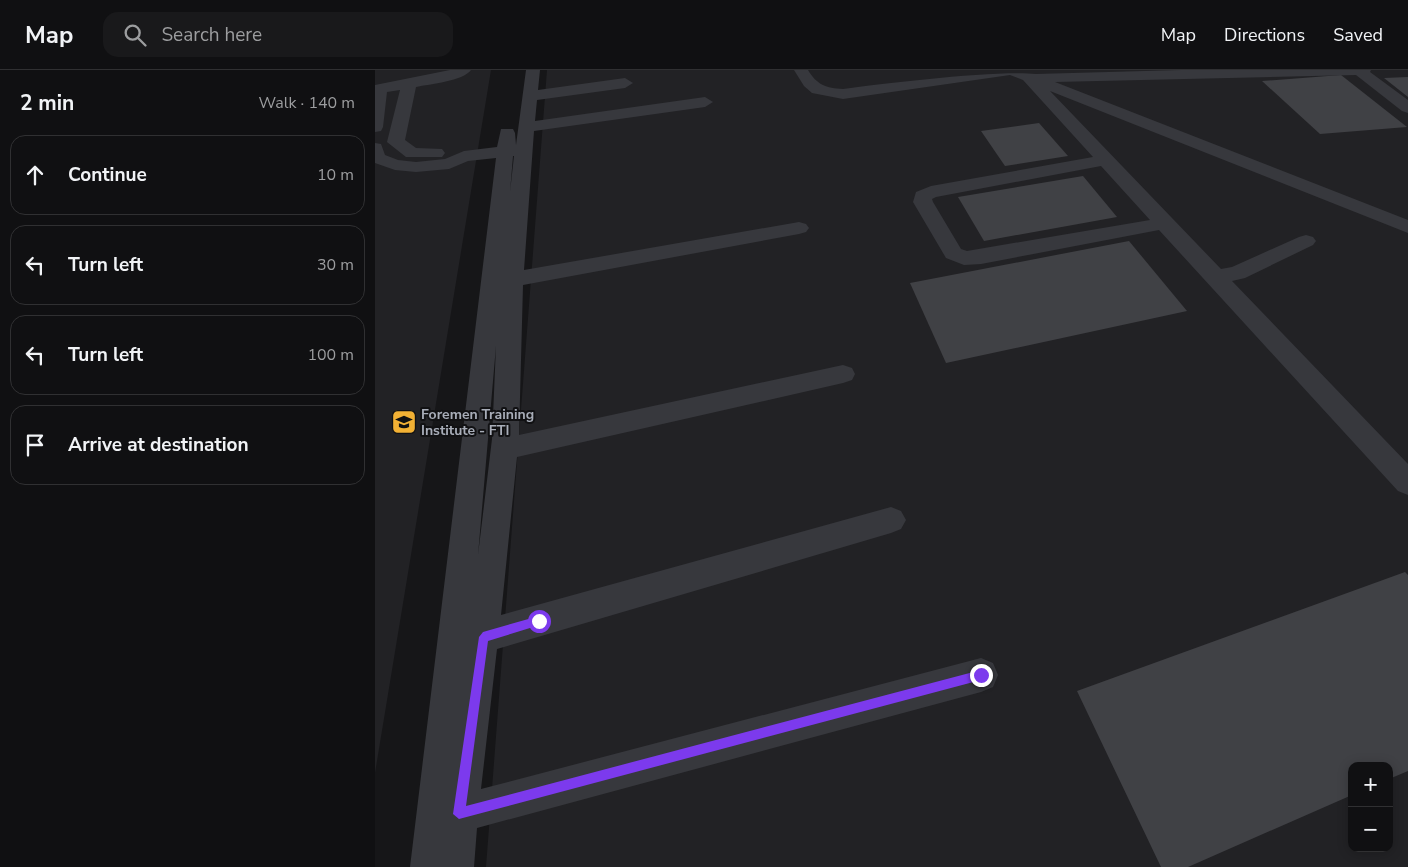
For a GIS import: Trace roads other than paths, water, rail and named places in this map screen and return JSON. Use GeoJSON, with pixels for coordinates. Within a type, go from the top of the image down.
{"type":"FeatureCollection","features":[{"type":"Feature","properties":{"kind":"street"},"geometry":{"type":"LineString","coordinates":[[375,127],[377,90],[448,76],[464,70]]}},
{"type":"Feature","properties":{"kind":"street"},"geometry":{"type":"LineString","coordinates":[[430,867],[502,281],[522,187],[513,70]]}},
{"type":"Feature","properties":{"kind":"street"},"geometry":{"type":"LineString","coordinates":[[801,70],[806,79],[823,93],[843,94],[1017,73],[1364,70]]}},
{"type":"Feature","properties":{"kind":"street"},"geometry":{"type":"LineString","coordinates":[[1359,70],[1408,108]]}},
{"type":"Feature","properties":{"kind":"street"},"geometry":{"type":"LineString","coordinates":[[1017,73],[1105,160],[1408,483]]}},
{"type":"Feature","properties":{"kind":"street"},"geometry":{"type":"LineString","coordinates":[[1017,73],[1408,227]]}},
{"type":"Feature","properties":{"kind":"street"},"geometry":{"type":"LineString","coordinates":[[518,143],[531,83],[625,83]]}},
{"type":"Feature","properties":{"kind":"street"},"geometry":{"type":"LineString","coordinates":[[409,84],[396,142],[412,153],[442,158],[449,164],[464,156],[705,102]]}},
{"type":"Feature","properties":{"kind":"street"},"geometry":{"type":"LineString","coordinates":[[375,148],[377,158],[395,165],[442,158]]}},
{"type":"Feature","properties":{"kind":"street"},"geometry":{"type":"LineString","coordinates":[[1105,160],[931,192],[923,196],[923,202],[953,253],[964,258],[981,258],[1164,223]]}},
{"type":"Feature","properties":{"kind":"street"},"geometry":{"type":"LineString","coordinates":[[502,281],[799,228]]}},
{"type":"Feature","properties":{"kind":"street"},"geometry":{"type":"LineString","coordinates":[[1215,277],[1237,273],[1307,241]]}},
{"type":"Feature","properties":{"kind":"street"},"geometry":{"type":"LineString","coordinates":[[454,867],[505,450],[502,281]]}},
{"type":"Feature","properties":{"kind":"street"},"geometry":{"type":"LineString","coordinates":[[505,450],[843,374]]}},
{"type":"Feature","properties":{"kind":"street"},"geometry":{"type":"LineString","coordinates":[[483,637],[891,520]]}},
{"type":"Feature","properties":{"kind":"street"},"geometry":{"type":"LineString","coordinates":[[459,814],[981,675]]}},
{"type":"Feature","properties":{"kind":"place","name":"Foremen Training Institute - FTI"},"geometry":{"type":"Point","coordinates":[404,422]}}]}
